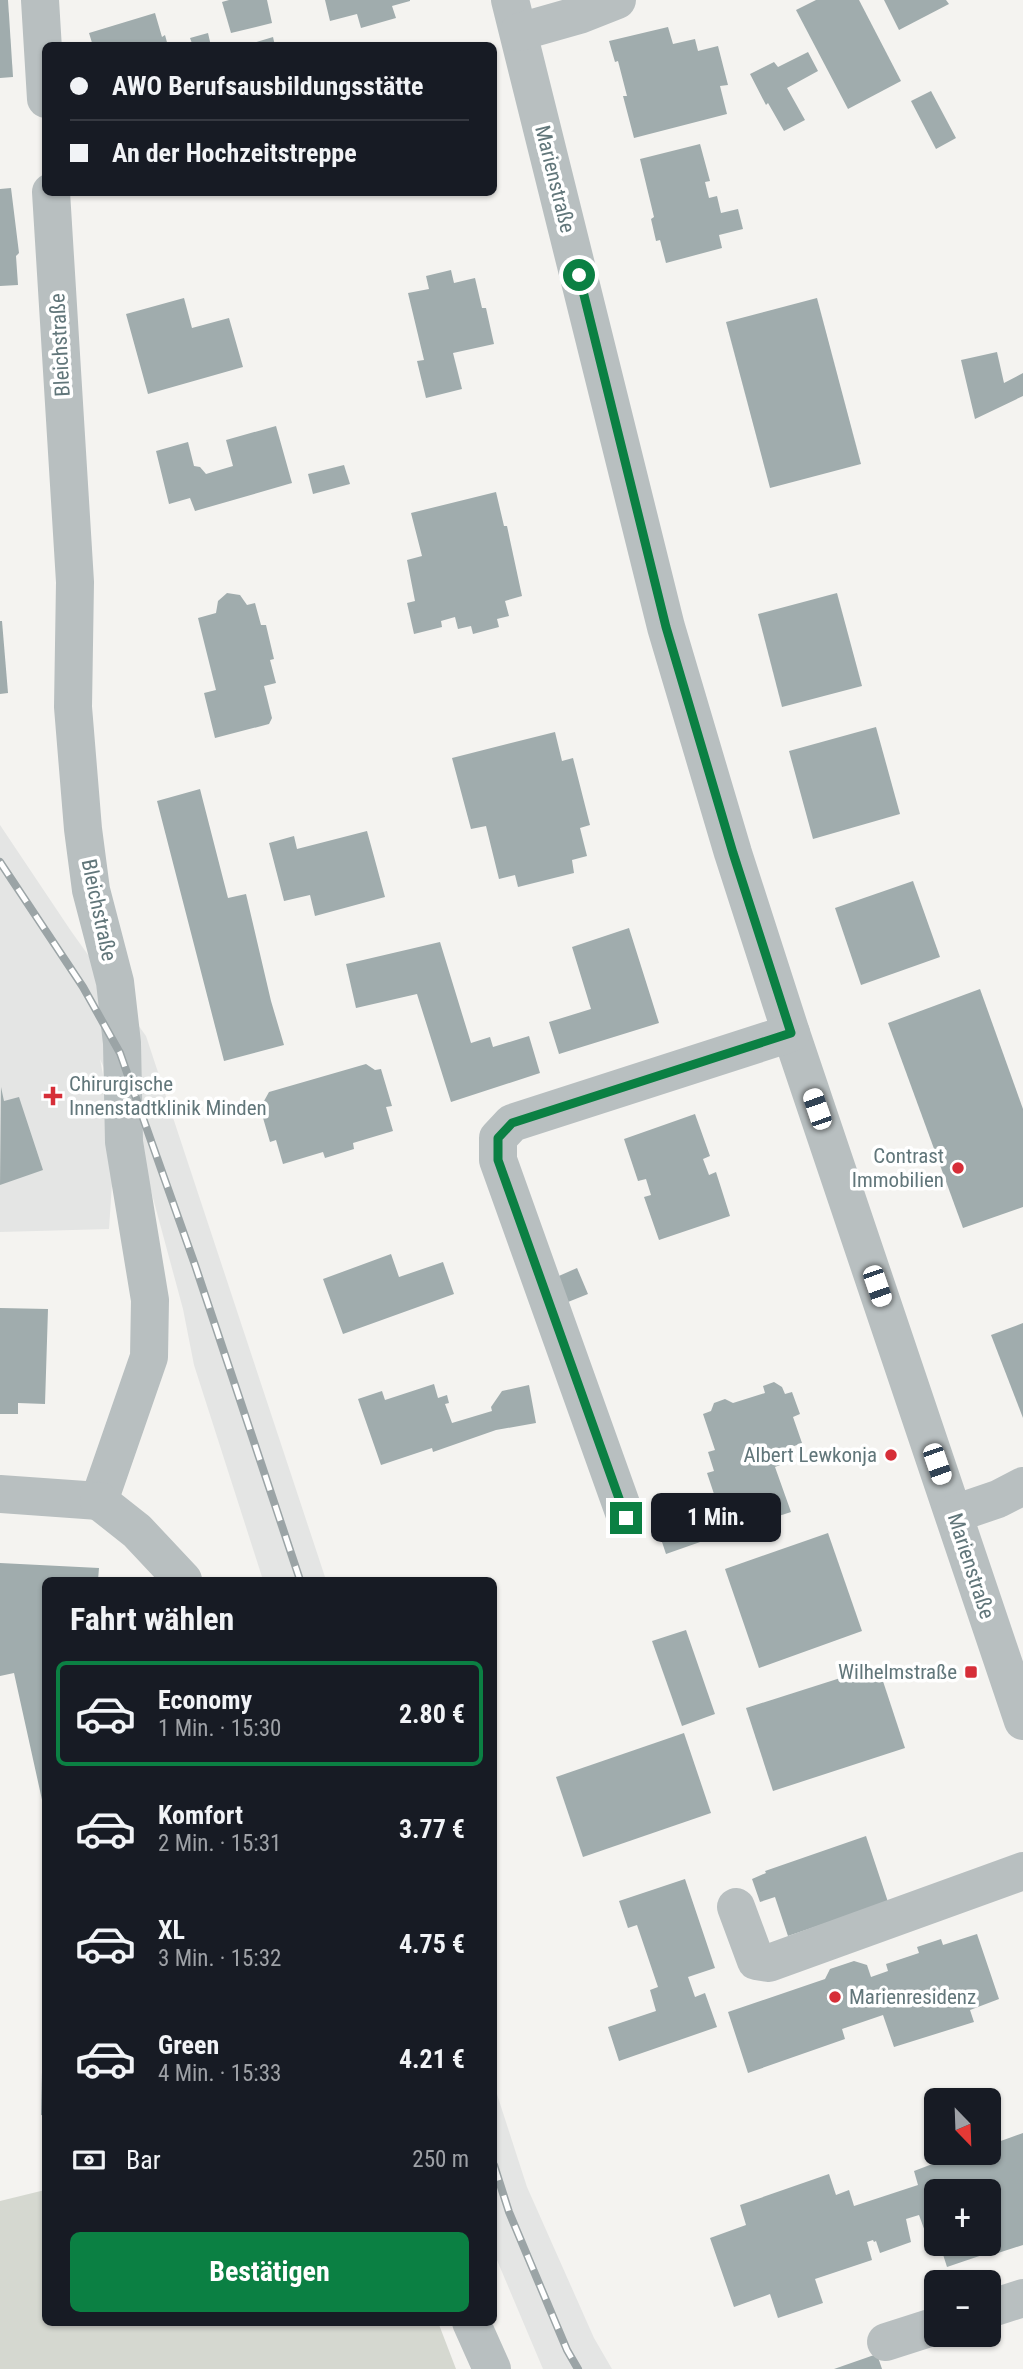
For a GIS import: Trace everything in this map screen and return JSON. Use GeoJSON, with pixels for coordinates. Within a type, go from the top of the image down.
{"type":"FeatureCollection","features":[{"type":"Feature","properties":{"kind":"street"},"geometry":{"type":"LineString","coordinates":[[40,0],[43,42]]}},
{"type":"Feature","properties":{"kind":"street"},"geometry":{"type":"LineString","coordinates":[[514,16],[579,15],[617,0]]}},
{"type":"Feature","properties":{"kind":"street","name":"Marienstraße"},"geometry":{"type":"LineString","coordinates":[[514,16],[666,627],[733,853],[1023,1721]]}},
{"type":"Feature","properties":{"kind":"street","name":"Bleichstraße"},"geometry":{"type":"LineString","coordinates":[[51,196],[75,582],[73,707],[83,829],[92,890],[116,982],[122,1043],[124,1142],[150,1300],[149,1357],[99,1501]]}},
{"type":"Feature","properties":{"kind":"street"},"geometry":{"type":"LineString","coordinates":[[626,1518],[498,1160],[498,1138],[512,1123],[791,1033]]}},
{"type":"Feature","properties":{"kind":"street"},"geometry":{"type":"LineString","coordinates":[[954,1514],[998,1499],[1023,1486]]}},
{"type":"Feature","properties":{"kind":"street"},"geometry":{"type":"LineString","coordinates":[[0,1494],[99,1501],[137,1531],[180,1577]]}},
{"type":"Feature","properties":{"kind":"street"},"geometry":{"type":"LineString","coordinates":[[736,1907],[756,1961],[769,1963],[1023,1871]]}},
{"type":"Feature","properties":{"kind":"street"},"geometry":{"type":"LineString","coordinates":[[1001,2305],[1023,2298]]}},
{"type":"Feature","properties":{"kind":"street"},"geometry":{"type":"LineString","coordinates":[[473,2326],[492,2369]]}},
{"type":"Feature","properties":{"kind":"street"},"geometry":{"type":"LineString","coordinates":[[886,2342],[924,2330]]}},
{"type":"Feature","properties":{"kind":"shaded area"},"geometry":{"type":"Polygon","coordinates":[[[0,825],[146,1036],[325,1577],[262,1577],[194,1365],[183,1309],[140,1150],[100,1059],[115,1138],[109,1229],[0,1232],[0,825]]]}},
{"type":"Feature","properties":{"kind":"shaded area"},"geometry":{"type":"Polygon","coordinates":[[[497,2094],[527,2187],[594,2338],[612,2369],[543,2369],[497,2260],[497,2094]]]}},
{"type":"Feature","properties":{"kind":"shaded area"},"geometry":{"type":"Polygon","coordinates":[[[42,2191],[42,2326],[440,2326],[456,2369],[0,2369],[0,2201],[42,2191]]]}},
{"type":"Feature","properties":{"kind":"building"},"geometry":{"type":"Polygon","coordinates":[[[0,0],[8,0],[13,77],[0,78],[0,0]]]}},
{"type":"Feature","properties":{"kind":"building"},"geometry":{"type":"Polygon","coordinates":[[[267,0],[272,23],[231,33],[222,2],[267,0]]]}},
{"type":"Feature","properties":{"kind":"building"},"geometry":{"type":"Polygon","coordinates":[[[325,0],[410,1],[392,6],[396,18],[361,28],[357,14],[330,21],[325,0]]]}},
{"type":"Feature","properties":{"kind":"building"},"geometry":{"type":"Polygon","coordinates":[[[816,0],[859,0],[901,81],[848,109],[796,10],[816,0]]]}},
{"type":"Feature","properties":{"kind":"building"},"geometry":{"type":"Polygon","coordinates":[[[884,0],[946,0],[949,4],[899,30],[884,0]]]}},
{"type":"Feature","properties":{"kind":"building"},"geometry":{"type":"Polygon","coordinates":[[[155,13],[162,37],[165,35],[167,42],[92,42],[89,33],[155,13]]]}},
{"type":"Feature","properties":{"kind":"building"},"geometry":{"type":"Polygon","coordinates":[[[668,27],[673,44],[695,39],[698,51],[718,46],[728,85],[720,86],[727,114],[634,138],[623,96],[627,96],[618,61],[615,62],[609,41],[668,27]]]}},
{"type":"Feature","properties":{"kind":"building"},"geometry":{"type":"Polygon","coordinates":[[[208,33],[210,42],[192,42],[190,38],[208,33]]]}},
{"type":"Feature","properties":{"kind":"building"},"geometry":{"type":"Polygon","coordinates":[[[273,37],[274,42],[256,42],[273,37]]]}},
{"type":"Feature","properties":{"kind":"building"},"geometry":{"type":"Polygon","coordinates":[[[808,52],[818,71],[787,88],[805,120],[784,131],[768,103],[766,105],[750,74],[774,62],[778,67],[808,52]]]}},
{"type":"Feature","properties":{"kind":"building"},"geometry":{"type":"Polygon","coordinates":[[[931,91],[956,138],[936,149],[911,101],[931,91]]]}},
{"type":"Feature","properties":{"kind":"building"},"geometry":{"type":"Polygon","coordinates":[[[700,144],[710,181],[705,182],[709,198],[717,196],[721,213],[738,209],[743,229],[719,235],[722,248],[666,263],[660,240],[656,241],[651,219],[654,217],[640,159],[700,144]]]}},
{"type":"Feature","properties":{"kind":"building"},"geometry":{"type":"Polygon","coordinates":[[[11,188],[19,253],[16,256],[18,285],[0,286],[0,189],[11,188]]]}},
{"type":"Feature","properties":{"kind":"building"},"geometry":{"type":"Polygon","coordinates":[[[451,270],[454,283],[475,278],[482,308],[486,308],[494,344],[453,353],[462,389],[426,398],[417,361],[424,360],[408,293],[429,289],[426,276],[451,270]]]}},
{"type":"Feature","properties":{"kind":"building"},"geometry":{"type":"Polygon","coordinates":[[[184,298],[192,328],[229,318],[243,367],[148,394],[126,314],[184,298]]]}},
{"type":"Feature","properties":{"kind":"building"},"geometry":{"type":"Polygon","coordinates":[[[817,298],[861,464],[770,488],[726,322],[817,298]]]}},
{"type":"Feature","properties":{"kind":"building"},"geometry":{"type":"Polygon","coordinates":[[[997,352],[1004,383],[1023,373],[1023,396],[975,419],[961,360],[997,352]]]}},
{"type":"Feature","properties":{"kind":"building"},"geometry":{"type":"Polygon","coordinates":[[[276,426],[292,483],[195,511],[190,498],[169,504],[156,451],[188,442],[194,466],[200,467],[206,474],[233,466],[226,440],[276,426]]]}},
{"type":"Feature","properties":{"kind":"building"},"geometry":{"type":"Polygon","coordinates":[[[344,465],[350,484],[313,494],[308,474],[344,465]]]}},
{"type":"Feature","properties":{"kind":"building"},"geometry":{"type":"Polygon","coordinates":[[[496,492],[504,526],[507,526],[522,596],[505,601],[509,616],[497,619],[499,627],[473,634],[471,626],[458,629],[455,617],[441,621],[442,627],[414,634],[407,603],[415,601],[407,560],[422,556],[411,513],[496,492]]]}},
{"type":"Feature","properties":{"kind":"building"},"geometry":{"type":"Polygon","coordinates":[[[227,593],[240,595],[247,605],[255,603],[261,625],[266,625],[274,659],[270,660],[276,683],[264,686],[272,718],[269,724],[215,738],[204,693],[216,690],[198,618],[216,613],[218,601],[227,593]]]}},
{"type":"Feature","properties":{"kind":"building"},"geometry":{"type":"Polygon","coordinates":[[[837,593],[862,686],[782,707],[758,614],[837,593]]]}},
{"type":"Feature","properties":{"kind":"building"},"geometry":{"type":"Polygon","coordinates":[[[0,621],[8,693],[0,694],[0,621]]]}},
{"type":"Feature","properties":{"kind":"building"},"geometry":{"type":"Polygon","coordinates":[[[876,727],[900,814],[813,839],[789,751],[876,727]]]}},
{"type":"Feature","properties":{"kind":"building"},"geometry":{"type":"Polygon","coordinates":[[[555,732],[562,761],[573,758],[590,825],[580,828],[587,856],[572,860],[574,873],[518,887],[515,875],[499,879],[486,826],[471,829],[452,758],[555,732]]]}},
{"type":"Feature","properties":{"kind":"building"},"geometry":{"type":"Polygon","coordinates":[[[200,789],[228,898],[246,894],[284,1045],[224,1061],[157,801],[200,789]]]}},
{"type":"Feature","properties":{"kind":"building"},"geometry":{"type":"Polygon","coordinates":[[[367,831],[385,897],[315,916],[310,895],[284,901],[269,843],[294,836],[297,849],[367,831]]]}},
{"type":"Feature","properties":{"kind":"building"},"geometry":{"type":"Polygon","coordinates":[[[913,881],[940,957],[861,985],[835,908],[913,881]]]}},
{"type":"Feature","properties":{"kind":"building"},"geometry":{"type":"Polygon","coordinates":[[[629,928],[659,1023],[559,1054],[549,1022],[591,1009],[572,947],[629,928]]]}},
{"type":"Feature","properties":{"kind":"building"},"geometry":{"type":"Polygon","coordinates":[[[440,942],[471,1043],[490,1037],[493,1047],[529,1036],[540,1073],[451,1102],[417,994],[356,1008],[346,964],[440,942]]]}},
{"type":"Feature","properties":{"kind":"building"},"geometry":{"type":"Polygon","coordinates":[[[980,989],[1023,1109],[1023,1207],[963,1228],[888,1023],[980,989]]]}},
{"type":"Feature","properties":{"kind":"building"},"geometry":{"type":"Polygon","coordinates":[[[366,1064],[375,1070],[381,1069],[392,1106],[386,1107],[393,1131],[353,1143],[354,1149],[325,1158],[323,1152],[283,1164],[276,1140],[270,1142],[259,1104],[265,1103],[269,1092],[366,1064]]]}},
{"type":"Feature","properties":{"kind":"building"},"geometry":{"type":"Polygon","coordinates":[[[1,1087],[4,1101],[19,1097],[43,1170],[0,1185],[1,1087]]]}},
{"type":"Feature","properties":{"kind":"building"},"geometry":{"type":"Polygon","coordinates":[[[695,1114],[710,1156],[703,1159],[709,1175],[716,1172],[730,1216],[659,1240],[644,1197],[651,1195],[646,1179],[638,1181],[624,1139],[695,1114]]]}},
{"type":"Feature","properties":{"kind":"building"},"geometry":{"type":"Polygon","coordinates":[[[391,1254],[399,1277],[443,1262],[454,1294],[343,1334],[323,1279],[391,1254]]]}},
{"type":"Feature","properties":{"kind":"building"},"geometry":{"type":"Polygon","coordinates":[[[577,1268],[588,1294],[563,1304],[552,1279],[577,1268]]]}},
{"type":"Feature","properties":{"kind":"building"},"geometry":{"type":"Polygon","coordinates":[[[0,1308],[48,1309],[45,1404],[18,1403],[18,1414],[0,1414],[0,1308]]]}},
{"type":"Feature","properties":{"kind":"building"},"geometry":{"type":"Polygon","coordinates":[[[1023,1323],[1023,1418],[991,1335],[1023,1323]]]}},
{"type":"Feature","properties":{"kind":"building"},"geometry":{"type":"Polygon","coordinates":[[[774,1382],[782,1387],[785,1394],[792,1392],[800,1414],[793,1417],[802,1443],[784,1450],[788,1462],[775,1467],[791,1512],[727,1533],[707,1473],[714,1471],[708,1452],[715,1450],[703,1414],[711,1411],[714,1403],[725,1399],[733,1403],[765,1393],[763,1386],[774,1382]]]}},
{"type":"Feature","properties":{"kind":"building"},"geometry":{"type":"Polygon","coordinates":[[[434,1384],[438,1398],[447,1395],[449,1403],[445,1404],[452,1423],[492,1411],[491,1407],[502,1391],[529,1385],[536,1423],[496,1430],[433,1452],[432,1448],[381,1465],[358,1399],[382,1391],[385,1400],[434,1384]]]}},
{"type":"Feature","properties":{"kind":"building"},"geometry":{"type":"Polygon","coordinates":[[[696,1521],[703,1541],[666,1554],[659,1533],[696,1521]]]}},
{"type":"Feature","properties":{"kind":"building"},"geometry":{"type":"Polygon","coordinates":[[[828,1533],[862,1631],[759,1668],[725,1569],[828,1533]]]}},
{"type":"Feature","properties":{"kind":"building"},"geometry":{"type":"Polygon","coordinates":[[[0,1563],[99,1568],[98,1577],[42,1577],[42,1800],[14,1673],[0,1676],[0,1563]]]}},
{"type":"Feature","properties":{"kind":"building"},"geometry":{"type":"Polygon","coordinates":[[[686,1630],[715,1714],[682,1726],[652,1641],[686,1630]]]}},
{"type":"Feature","properties":{"kind":"building"},"geometry":{"type":"Polygon","coordinates":[[[878,1666],[905,1748],[773,1791],[746,1708],[878,1666]]]}},
{"type":"Feature","properties":{"kind":"building"},"geometry":{"type":"Polygon","coordinates":[[[684,1733],[711,1813],[583,1857],[556,1777],[684,1733]]]}},
{"type":"Feature","properties":{"kind":"building"},"geometry":{"type":"Polygon","coordinates":[[[866,1836],[888,1902],[788,1936],[775,1897],[760,1902],[752,1879],[766,1873],[765,1871],[866,1836]]]}},
{"type":"Feature","properties":{"kind":"building"},"geometry":{"type":"Polygon","coordinates":[[[685,1879],[715,1968],[688,1977],[695,1997],[705,1993],[717,2027],[619,2061],[608,2027],[656,2011],[650,1990],[658,1987],[637,1925],[628,1928],[619,1901],[685,1879]]]}},
{"type":"Feature","properties":{"kind":"building"},"geometry":{"type":"Polygon","coordinates":[[[977,1934],[999,1999],[970,2010],[974,2022],[894,2047],[883,2015],[842,2029],[845,2039],[748,2073],[728,2012],[825,1979],[830,1969],[854,1961],[867,1965],[871,1977],[888,1971],[886,1964],[919,1953],[917,1947],[941,1939],[943,1945],[977,1934]]]}},
{"type":"Feature","properties":{"kind":"building"},"geometry":{"type":"Polygon","coordinates":[[[1023,2133],[1023,2245],[1001,2252],[1001,2179],[924,2179],[924,2229],[919,2215],[906,2219],[911,2242],[880,2253],[876,2241],[867,2242],[872,2260],[815,2279],[823,2303],[778,2318],[770,2294],[734,2307],[710,2238],[746,2225],[740,2205],[829,2174],[836,2195],[849,2190],[854,2206],[918,2185],[914,2171],[930,2165],[1001,2165],[1001,2141],[1023,2133]]]}},
{"type":"Feature","properties":{"kind":"building"},"geometry":{"type":"Polygon","coordinates":[[[944,2256],[979,2256],[947,2267],[944,2256]]]}},
{"type":"Feature","properties":{"kind":"building"},"geometry":{"type":"Polygon","coordinates":[[[877,2354],[882,2369],[834,2369],[877,2354]]]}},
{"type":"Feature","properties":{"kind":"railway"},"geometry":{"type":"LineString","coordinates":[[0,862],[83,987],[120,1053],[195,1265],[299,1577]]}},
{"type":"Feature","properties":{"kind":"railway"},"geometry":{"type":"LineString","coordinates":[[497,2174],[509,2212],[567,2350],[578,2369]]}},
{"type":"Feature","properties":{"kind":"place","name":"Chirurgische Innenstadtklinik Minden"},"geometry":{"type":"Point","coordinates":[53,1096]}},
{"type":"Feature","properties":{"kind":"place","name":"Contrast Immobilien"},"geometry":{"type":"Point","coordinates":[958,1168]}},
{"type":"Feature","properties":{"kind":"place","name":"Albert Lewkonja"},"geometry":{"type":"Point","coordinates":[891,1455]}},
{"type":"Feature","properties":{"kind":"place","name":"Wilhelmstraße"},"geometry":{"type":"Point","coordinates":[971,1672]}},
{"type":"Feature","properties":{"kind":"place","name":"Marienresidenz"},"geometry":{"type":"Point","coordinates":[835,1997]}},
{"type":"Feature","properties":{"kind":"route"},"geometry":{"type":"LineString","coordinates":[[579,275],[666,627],[733,853],[791,1033],[512,1123],[498,1138],[498,1160],[626,1518]]}}]}
